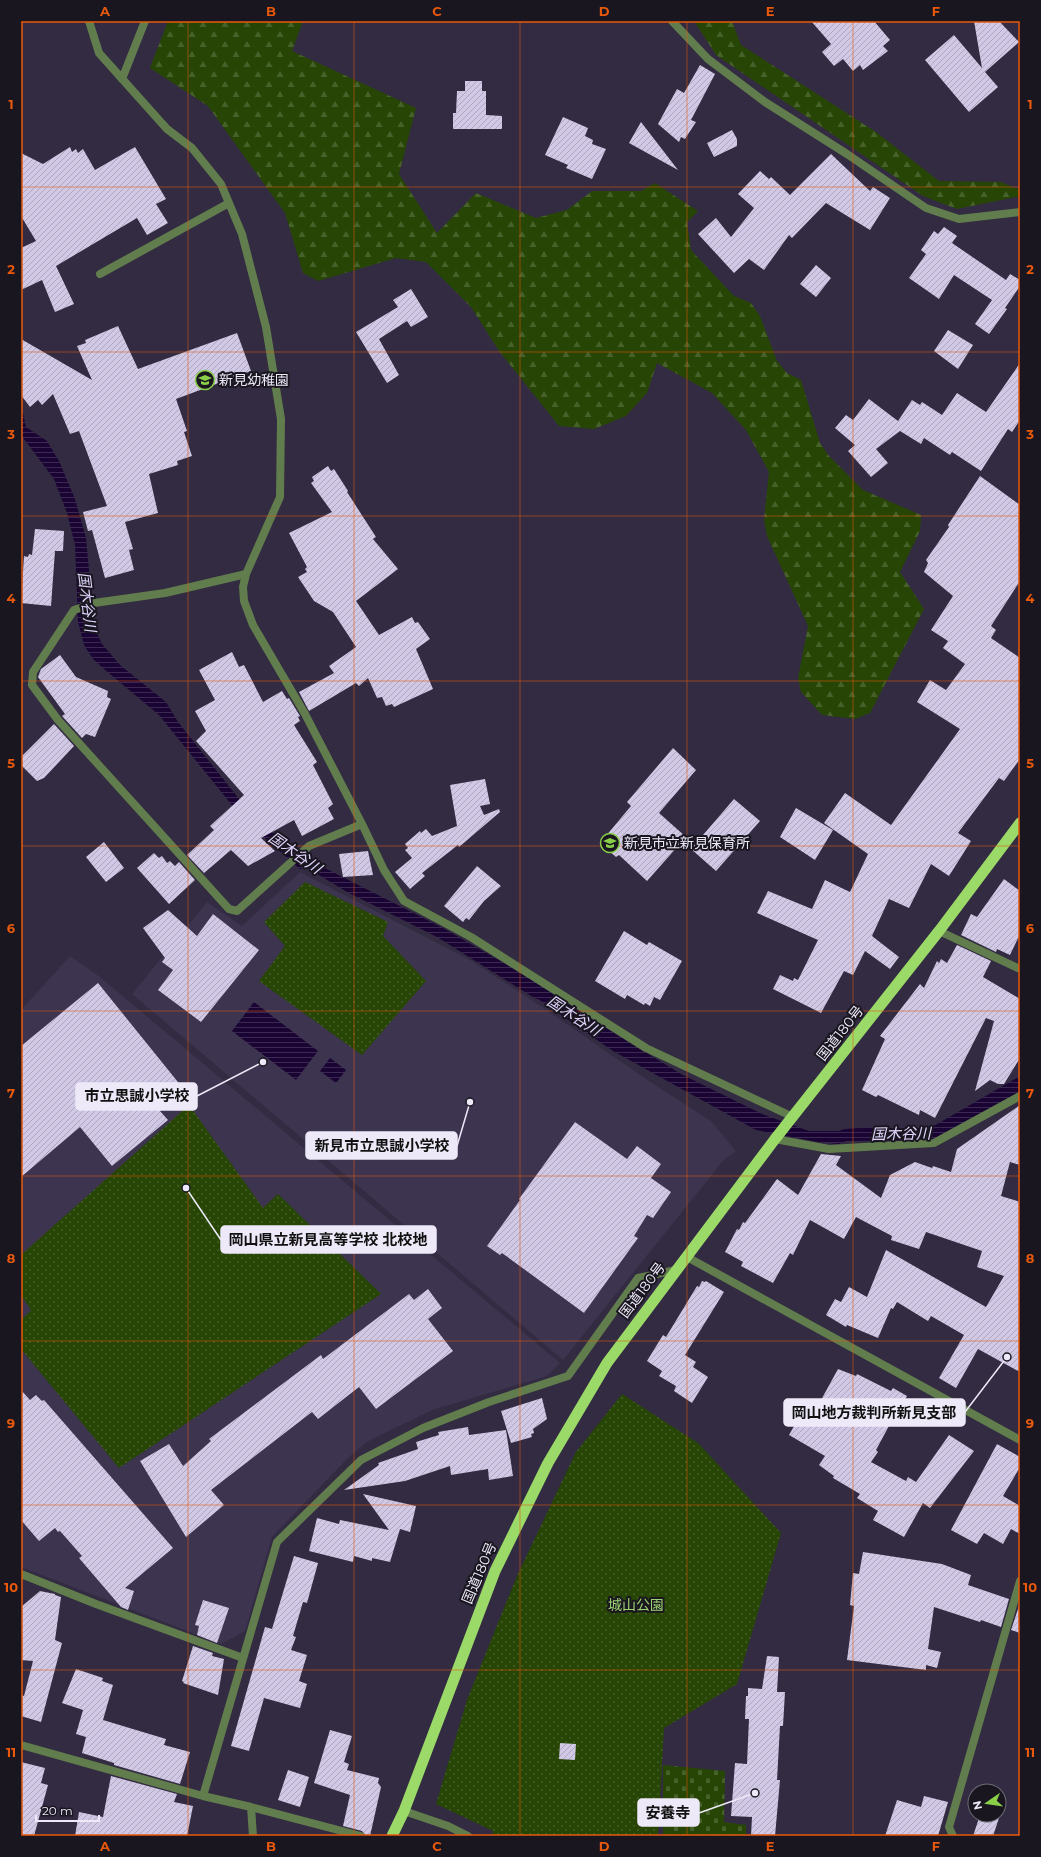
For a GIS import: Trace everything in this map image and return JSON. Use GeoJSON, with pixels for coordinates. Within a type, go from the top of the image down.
{"type":"FeatureCollection","features":[{"type":"Feature","properties":{"kind":"highway","name":"国道180号"},"geometry":{"type":"LineString","coordinates":[[392,1836],[404,1811],[495,1571],[548,1463],[607,1363],[775,1139],[939,931],[1020,823]]}},
{"type":"Feature","properties":{"kind":"street"},"geometry":{"type":"LineString","coordinates":[[89,21],[99,53],[167,129],[192,148],[221,184],[242,234],[266,327],[281,419],[280,497],[246,574],[243,586],[244,601],[253,625],[305,714],[384,870],[404,901],[472,937],[646,1048],[793,1117]]}},
{"type":"Feature","properties":{"kind":"street"},"geometry":{"type":"LineString","coordinates":[[122,79],[145,21]]}},
{"type":"Feature","properties":{"kind":"street"},"geometry":{"type":"LineString","coordinates":[[672,21],[708,59],[765,102],[847,154],[926,208],[959,219],[1020,212]]}},
{"type":"Feature","properties":{"kind":"street"},"geometry":{"type":"LineString","coordinates":[[100,274],[229,203]]}},
{"type":"Feature","properties":{"kind":"street"},"geometry":{"type":"LineString","coordinates":[[246,574],[165,593],[94,603],[74,610],[33,672],[32,685],[58,720],[229,909],[237,911],[310,846],[362,824]]}},
{"type":"Feature","properties":{"kind":"street"},"geometry":{"type":"LineString","coordinates":[[939,931],[1020,969]]}},
{"type":"Feature","properties":{"kind":"street"},"geometry":{"type":"LineString","coordinates":[[775,1139],[830,1149],[934,1143],[1020,1096]]}},
{"type":"Feature","properties":{"kind":"street"},"geometry":{"type":"LineString","coordinates":[[687,1257],[1020,1440]]}},
{"type":"Feature","properties":{"kind":"street"},"geometry":{"type":"LineString","coordinates":[[203,1796],[277,1542],[361,1460],[423,1428],[489,1402],[568,1376],[638,1278],[676,1270]]}},
{"type":"Feature","properties":{"kind":"street"},"geometry":{"type":"LineString","coordinates":[[21,1574],[96,1604],[243,1658]]}},
{"type":"Feature","properties":{"kind":"street"},"geometry":{"type":"LineString","coordinates":[[953,1836],[949,1827],[1020,1581]]}},
{"type":"Feature","properties":{"kind":"street"},"geometry":{"type":"LineString","coordinates":[[21,1745],[203,1796],[251,1806],[361,1836]]}},
{"type":"Feature","properties":{"kind":"street"},"geometry":{"type":"LineString","coordinates":[[251,1806],[253,1836]]}},
{"type":"Feature","properties":{"kind":"street"},"geometry":{"type":"LineString","coordinates":[[404,1811],[448,1826],[468,1836]]}},
{"type":"Feature","properties":{"kind":"shaded area"},"geometry":{"type":"Polygon","coordinates":[[[300,872],[470,960],[711,1121],[736,1151],[723,1161],[563,1360],[132,994],[207,902],[242,926],[300,872]]]}},
{"type":"Feature","properties":{"kind":"shaded area"},"geometry":{"type":"Polygon","coordinates":[[[70,956],[100,977],[560,1363],[547,1376],[432,1410],[367,1442],[348,1458],[272,1537],[245,1631],[221,1644],[21,1567],[21,1013],[22,1009],[70,956]]]}},
{"type":"Feature","properties":{"kind":"green space"},"geometry":{"type":"Polygon","coordinates":[[[168,21],[303,21],[292,51],[416,108],[399,174],[437,233],[476,193],[536,218],[567,210],[592,191],[641,191],[655,183],[698,211],[687,222],[691,250],[734,296],[751,303],[760,316],[777,361],[787,373],[801,380],[820,443],[829,456],[863,490],[921,515],[920,531],[900,572],[924,609],[870,713],[855,719],[822,715],[801,692],[798,678],[808,626],[767,536],[764,520],[769,472],[746,430],[712,393],[657,363],[647,393],[626,416],[594,429],[559,426],[499,351],[471,307],[426,262],[396,258],[318,281],[303,273],[285,213],[208,106],[150,68],[168,21]]]}},
{"type":"Feature","properties":{"kind":"green space"},"geometry":{"type":"Polygon","coordinates":[[[694,21],[732,21],[741,45],[876,132],[939,181],[1001,182],[1020,190],[1020,196],[957,209],[923,196],[716,55],[694,21]]]}},
{"type":"Feature","properties":{"kind":"green space"},"geometry":{"type":"Polygon","coordinates":[[[305,882],[388,922],[383,936],[426,981],[362,1055],[259,981],[285,946],[264,922],[305,882]]]}},
{"type":"Feature","properties":{"kind":"green space"},"geometry":{"type":"Polygon","coordinates":[[[189,1105],[263,1208],[278,1194],[381,1294],[119,1468],[21,1349],[21,1320],[31,1310],[21,1295],[21,1255],[189,1105]]]}},
{"type":"Feature","properties":{"kind":"green space","name":"城山公園"},"geometry":{"type":"Polygon","coordinates":[[[622,1394],[698,1443],[781,1533],[737,1684],[664,1728],[658,1836],[492,1836],[493,1831],[436,1804],[467,1700],[517,1576],[576,1452],[622,1394]]]}},
{"type":"Feature","properties":{"kind":"green space"},"geometry":{"type":"Polygon","coordinates":[[[663,1765],[725,1771],[724,1822],[746,1825],[746,1836],[663,1836],[663,1765]]]}},
{"type":"Feature","properties":{"kind":"water","name":"国木谷川"},"geometry":{"type":"Polygon","coordinates":[[[21,404],[26,427],[47,441],[59,461],[75,499],[86,538],[90,586],[88,593],[93,625],[102,644],[120,665],[166,702],[178,722],[251,814],[271,833],[275,833],[309,860],[443,928],[543,986],[591,1019],[681,1074],[762,1114],[809,1131],[839,1131],[844,1129],[889,1126],[891,1128],[932,1127],[1020,1076],[1020,1091],[935,1140],[846,1141],[839,1144],[818,1142],[756,1130],[613,1051],[538,999],[437,937],[347,892],[306,867],[300,869],[244,820],[159,715],[93,659],[84,645],[78,622],[75,545],[67,513],[54,479],[21,435],[21,404]]]}},
{"type":"Feature","properties":{"kind":"water"},"geometry":{"type":"Polygon","coordinates":[[[254,1002],[318,1051],[296,1080],[232,1031],[254,1002]]]}},
{"type":"Feature","properties":{"kind":"water"},"geometry":{"type":"Polygon","coordinates":[[[330,1058],[346,1070],[336,1083],[320,1071],[330,1058]]]}},
{"type":"Feature","properties":{"kind":"building"},"geometry":{"type":"Polygon","coordinates":[[[811,21],[874,21],[890,40],[883,46],[888,51],[863,70],[860,65],[853,71],[843,59],[834,66],[822,52],[831,44],[811,21]]]}},
{"type":"Feature","properties":{"kind":"building"},"geometry":{"type":"Polygon","coordinates":[[[974,21],[999,21],[1019,42],[985,72],[998,87],[969,112],[925,60],[954,35],[982,68],[974,21]]]}},
{"type":"Feature","properties":{"kind":"building"},"geometry":{"type":"Polygon","coordinates":[[[700,65],[715,74],[691,120],[696,122],[685,139],[681,137],[679,142],[658,124],[677,89],[684,93],[700,65]]]}},
{"type":"Feature","properties":{"kind":"building"},"geometry":{"type":"Polygon","coordinates":[[[465,81],[482,81],[482,91],[486,91],[486,115],[502,116],[502,129],[453,129],[453,113],[456,113],[457,91],[465,91],[465,81]]]}},
{"type":"Feature","properties":{"kind":"building"},"geometry":{"type":"Polygon","coordinates":[[[563,117],[588,128],[585,136],[593,140],[592,144],[606,149],[592,179],[566,168],[568,165],[545,155],[563,117]]]}},
{"type":"Feature","properties":{"kind":"building"},"geometry":{"type":"Polygon","coordinates":[[[641,122],[678,170],[629,143],[641,122]]]}},
{"type":"Feature","properties":{"kind":"building"},"geometry":{"type":"Polygon","coordinates":[[[732,130],[737,139],[737,146],[714,157],[707,143],[732,130]]]}},
{"type":"Feature","properties":{"kind":"building"},"geometry":{"type":"Polygon","coordinates":[[[70,147],[72,152],[76,149],[78,153],[83,149],[95,170],[135,147],[166,199],[156,204],[168,223],[147,235],[137,218],[56,266],[74,304],[55,312],[42,280],[21,290],[21,248],[36,241],[21,216],[21,153],[43,164],[70,147]]]}},
{"type":"Feature","properties":{"kind":"building"},"geometry":{"type":"Polygon","coordinates":[[[831,154],[870,191],[873,187],[890,198],[870,230],[826,203],[792,238],[789,235],[764,270],[749,259],[734,273],[698,234],[716,218],[731,237],[754,208],[738,194],[760,171],[769,179],[771,177],[790,195],[831,154]]]}},
{"type":"Feature","properties":{"kind":"building"},"geometry":{"type":"Polygon","coordinates":[[[944,227],[957,236],[952,243],[1006,280],[1010,274],[1020,280],[1020,286],[1005,308],[1007,309],[989,334],[975,324],[992,300],[954,275],[939,299],[909,278],[926,254],[921,250],[934,231],[938,234],[944,227]]]}},
{"type":"Feature","properties":{"kind":"building"},"geometry":{"type":"Polygon","coordinates":[[[816,265],[831,278],[816,297],[800,284],[816,265]]]}},
{"type":"Feature","properties":{"kind":"building"},"geometry":{"type":"Polygon","coordinates":[[[411,289],[428,317],[411,327],[407,321],[379,339],[399,375],[387,383],[356,332],[398,307],[393,300],[411,289]]]}},
{"type":"Feature","properties":{"kind":"building"},"geometry":{"type":"Polygon","coordinates":[[[118,326],[138,369],[237,333],[251,371],[176,399],[187,431],[184,432],[192,456],[177,461],[178,465],[149,474],[158,513],[125,522],[133,549],[129,550],[134,570],[105,578],[92,530],[88,531],[83,512],[107,506],[79,431],[70,434],[53,394],[42,405],[38,400],[30,407],[21,395],[21,339],[92,380],[77,346],[86,343],[85,340],[118,326]]]}},
{"type":"Feature","properties":{"kind":"building"},"geometry":{"type":"Polygon","coordinates":[[[948,330],[973,345],[958,369],[934,351],[948,330]]]}},
{"type":"Feature","properties":{"kind":"building"},"geometry":{"type":"Polygon","coordinates":[[[1020,363],[1020,420],[1012,432],[1008,429],[981,471],[952,452],[950,455],[924,438],[921,444],[900,431],[876,449],[888,463],[871,477],[848,451],[855,445],[835,428],[846,415],[853,420],[869,399],[898,421],[912,400],[920,405],[922,402],[942,415],[957,393],[986,412],[1020,363]]]}},
{"type":"Feature","properties":{"kind":"building"},"geometry":{"type":"Polygon","coordinates":[[[328,466],[331,471],[334,469],[348,491],[347,492],[376,537],[373,539],[398,569],[356,601],[379,635],[412,617],[415,623],[418,622],[430,639],[416,649],[433,689],[394,707],[392,704],[386,706],[382,697],[377,698],[368,678],[359,686],[356,683],[309,711],[299,692],[334,673],[329,666],[356,647],[333,612],[314,601],[298,577],[307,572],[305,569],[307,567],[289,533],[332,512],[311,483],[314,481],[312,477],[328,466]]]}},
{"type":"Feature","properties":{"kind":"building"},"geometry":{"type":"Polygon","coordinates":[[[980,476],[1020,505],[1020,581],[991,626],[996,630],[991,638],[1020,658],[1020,759],[1004,781],[999,778],[958,833],[971,841],[949,876],[931,864],[909,908],[889,899],[872,936],[899,957],[890,969],[865,951],[853,975],[844,971],[821,1013],[773,989],[780,975],[793,981],[794,978],[798,980],[818,940],[757,913],[768,891],[812,909],[825,880],[850,892],[868,854],[824,823],[845,793],[891,825],[960,729],[917,702],[930,680],[946,690],[965,664],[943,648],[948,641],[931,630],[953,596],[924,572],[928,563],[926,560],[949,527],[948,525],[980,476]]]}},
{"type":"Feature","properties":{"kind":"building"},"geometry":{"type":"Polygon","coordinates":[[[35,529],[64,531],[63,551],[55,551],[51,606],[21,603],[24,556],[28,557],[29,554],[32,555],[35,529]]]}},
{"type":"Feature","properties":{"kind":"building"},"geometry":{"type":"Polygon","coordinates":[[[232,652],[239,667],[244,665],[263,702],[282,691],[287,699],[289,698],[300,716],[298,717],[300,721],[294,725],[317,762],[313,765],[333,804],[328,808],[334,819],[302,836],[294,820],[261,838],[275,851],[248,866],[231,850],[204,873],[187,855],[214,830],[210,826],[244,795],[196,741],[206,731],[195,711],[215,700],[199,670],[232,652]]]}},
{"type":"Feature","properties":{"kind":"building"},"geometry":{"type":"Polygon","coordinates":[[[60,655],[76,677],[108,691],[107,697],[111,699],[95,737],[86,734],[82,738],[62,716],[65,714],[38,677],[41,669],[60,655]]]}},
{"type":"Feature","properties":{"kind":"building"},"geometry":{"type":"Polygon","coordinates":[[[54,724],[74,746],[44,778],[37,781],[21,765],[21,757],[54,724]]]}},
{"type":"Feature","properties":{"kind":"building"},"geometry":{"type":"Polygon","coordinates":[[[673,748],[696,770],[659,813],[686,837],[647,881],[619,855],[616,857],[600,843],[631,806],[627,802],[673,748]]]}},
{"type":"Feature","properties":{"kind":"building"},"geometry":{"type":"Polygon","coordinates":[[[485,779],[490,804],[480,806],[484,815],[499,809],[500,812],[459,847],[458,845],[422,873],[425,876],[410,889],[395,872],[412,858],[405,850],[408,848],[405,844],[420,831],[421,833],[426,829],[432,836],[457,826],[450,785],[485,779]]]}},
{"type":"Feature","properties":{"kind":"building"},"geometry":{"type":"Polygon","coordinates":[[[734,799],[760,821],[716,871],[691,849],[734,799]]]}},
{"type":"Feature","properties":{"kind":"building"},"geometry":{"type":"Polygon","coordinates":[[[796,808],[833,830],[815,860],[780,837],[796,808]]]}},
{"type":"Feature","properties":{"kind":"building"},"geometry":{"type":"Polygon","coordinates":[[[104,842],[124,868],[106,882],[86,857],[104,842]]]}},
{"type":"Feature","properties":{"kind":"building"},"geometry":{"type":"Polygon","coordinates":[[[368,851],[373,875],[343,877],[339,854],[368,851]]]}},
{"type":"Feature","properties":{"kind":"building"},"geometry":{"type":"Polygon","coordinates":[[[154,853],[159,858],[162,856],[167,863],[170,861],[175,866],[179,862],[195,880],[169,904],[137,868],[154,853]]]}},
{"type":"Feature","properties":{"kind":"building"},"geometry":{"type":"Polygon","coordinates":[[[477,866],[501,886],[484,901],[469,920],[466,918],[463,922],[444,906],[477,866]]]}},
{"type":"Feature","properties":{"kind":"building"},"geometry":{"type":"Polygon","coordinates":[[[1004,879],[1020,891],[1020,934],[1010,955],[997,949],[996,952],[961,935],[971,914],[977,917],[1004,879]]]}},
{"type":"Feature","properties":{"kind":"building"},"geometry":{"type":"Polygon","coordinates":[[[168,910],[197,936],[213,914],[259,950],[201,1022],[158,990],[173,970],[162,962],[165,958],[143,928],[168,910]]]}},
{"type":"Feature","properties":{"kind":"building"},"geometry":{"type":"Polygon","coordinates":[[[624,931],[647,945],[649,942],[682,961],[660,1000],[654,997],[650,1006],[645,1003],[644,1005],[627,995],[625,999],[595,981],[624,931]]]}},
{"type":"Feature","properties":{"kind":"building"},"geometry":{"type":"Polygon","coordinates":[[[957,945],[991,961],[983,977],[1020,999],[1020,1058],[1004,1084],[998,1084],[990,1080],[975,1091],[994,1021],[986,1018],[935,1118],[920,1110],[919,1115],[878,1095],[876,1097],[862,1090],[885,1039],[880,1036],[920,984],[924,988],[937,961],[939,963],[941,959],[947,963],[957,945]]]}},
{"type":"Feature","properties":{"kind":"building"},"geometry":{"type":"Polygon","coordinates":[[[98,983],[186,1092],[160,1111],[168,1120],[112,1166],[80,1127],[21,1177],[21,1046],[98,983]]]}},
{"type":"Feature","properties":{"kind":"building"},"geometry":{"type":"Polygon","coordinates":[[[1020,1105],[1020,1165],[1010,1162],[1001,1196],[1020,1202],[1020,1372],[978,1349],[956,1388],[939,1378],[964,1335],[931,1316],[928,1321],[897,1302],[893,1309],[891,1308],[878,1338],[847,1325],[846,1327],[826,1315],[835,1299],[841,1302],[849,1287],[867,1297],[886,1250],[986,1307],[1004,1276],[977,1267],[982,1251],[926,1232],[919,1249],[891,1240],[892,1236],[856,1217],[844,1239],[810,1220],[793,1255],[790,1253],[773,1283],[741,1266],[743,1262],[725,1252],[737,1229],[739,1230],[743,1222],[745,1223],[777,1179],[798,1195],[821,1154],[841,1156],[836,1165],[881,1198],[890,1175],[915,1162],[932,1168],[933,1166],[951,1172],[957,1149],[1020,1105]]]}},
{"type":"Feature","properties":{"kind":"building"},"geometry":{"type":"Polygon","coordinates":[[[575,1122],[627,1159],[637,1146],[661,1164],[651,1178],[671,1192],[653,1218],[647,1215],[634,1236],[638,1238],[584,1313],[502,1253],[500,1255],[487,1246],[575,1122]]]}},
{"type":"Feature","properties":{"kind":"building"},"geometry":{"type":"Polygon","coordinates":[[[702,1281],[706,1281],[724,1292],[685,1355],[696,1362],[693,1367],[708,1377],[692,1403],[674,1391],[676,1386],[659,1376],[662,1371],[647,1361],[663,1335],[666,1337],[697,1286],[699,1287],[702,1281]]]}},
{"type":"Feature","properties":{"kind":"building"},"geometry":{"type":"Polygon","coordinates":[[[428,1289],[442,1308],[428,1319],[453,1351],[376,1409],[359,1387],[318,1419],[312,1412],[211,1490],[224,1505],[186,1537],[140,1461],[169,1444],[183,1466],[211,1441],[209,1439],[321,1355],[323,1359],[409,1294],[414,1300],[428,1289]]]}},
{"type":"Feature","properties":{"kind":"building"},"geometry":{"type":"Polygon","coordinates":[[[838,1369],[856,1376],[857,1374],[891,1391],[893,1388],[907,1396],[892,1425],[890,1424],[876,1450],[878,1452],[871,1462],[906,1481],[908,1477],[916,1482],[949,1435],[974,1451],[930,1508],[923,1503],[904,1537],[873,1520],[878,1511],[857,1498],[860,1494],[833,1478],[834,1476],[819,1465],[825,1456],[789,1435],[806,1405],[815,1411],[838,1369]]]}},
{"type":"Feature","properties":{"kind":"building"},"geometry":{"type":"Polygon","coordinates":[[[21,1390],[30,1400],[36,1395],[42,1401],[44,1400],[173,1548],[125,1588],[134,1591],[128,1610],[121,1607],[79,1558],[82,1556],[60,1531],[58,1532],[55,1528],[39,1541],[21,1520],[21,1390]]]}},
{"type":"Feature","properties":{"kind":"building"},"geometry":{"type":"Polygon","coordinates":[[[542,1398],[547,1419],[533,1429],[534,1433],[531,1434],[532,1437],[511,1443],[501,1411],[542,1398]]]}},
{"type":"Feature","properties":{"kind":"building"},"geometry":{"type":"Polygon","coordinates":[[[468,1427],[469,1435],[506,1430],[513,1476],[489,1480],[488,1469],[451,1475],[450,1466],[405,1481],[344,1490],[379,1465],[378,1463],[418,1449],[416,1442],[439,1435],[438,1432],[468,1427]]]}},
{"type":"Feature","properties":{"kind":"building"},"geometry":{"type":"Polygon","coordinates":[[[997,1444],[1020,1457],[1020,1467],[1003,1496],[1020,1506],[1020,1534],[1011,1529],[1003,1544],[984,1533],[977,1544],[951,1530],[997,1444]]]}},
{"type":"Feature","properties":{"kind":"building"},"geometry":{"type":"Polygon","coordinates":[[[363,1494],[416,1506],[410,1532],[400,1529],[390,1562],[372,1558],[372,1561],[354,1556],[353,1562],[309,1551],[317,1518],[339,1524],[340,1520],[389,1530],[363,1494]]]}},
{"type":"Feature","properties":{"kind":"building"},"geometry":{"type":"Polygon","coordinates":[[[863,1552],[942,1564],[971,1575],[968,1585],[1009,1599],[1001,1627],[981,1620],[980,1622],[934,1607],[928,1649],[941,1652],[937,1668],[926,1665],[926,1670],[847,1660],[854,1606],[850,1605],[853,1573],[859,1574],[863,1552]]]}},
{"type":"Feature","properties":{"kind":"building"},"geometry":{"type":"Polygon","coordinates":[[[294,1556],[318,1563],[307,1603],[303,1602],[293,1636],[296,1637],[291,1650],[307,1655],[299,1681],[307,1684],[300,1708],[264,1698],[249,1751],[231,1746],[265,1627],[272,1629],[294,1556]]]}},
{"type":"Feature","properties":{"kind":"building"},"geometry":{"type":"Polygon","coordinates":[[[40,1591],[55,1594],[61,1597],[55,1640],[62,1643],[41,1722],[21,1716],[21,1695],[24,1696],[33,1661],[21,1660],[21,1607],[40,1591]]]}},
{"type":"Feature","properties":{"kind":"building"},"geometry":{"type":"Polygon","coordinates":[[[203,1600],[229,1608],[217,1643],[197,1635],[199,1626],[195,1625],[203,1600]]]}},
{"type":"Feature","properties":{"kind":"building"},"geometry":{"type":"Polygon","coordinates":[[[1020,1603],[1020,1633],[1011,1630],[1020,1603]]]}},
{"type":"Feature","properties":{"kind":"building"},"geometry":{"type":"Polygon","coordinates":[[[193,1646],[213,1653],[212,1656],[224,1659],[218,1695],[183,1683],[184,1682],[182,1681],[193,1646]]]}},
{"type":"Feature","properties":{"kind":"building"},"geometry":{"type":"Polygon","coordinates":[[[767,1656],[779,1657],[777,1692],[785,1692],[783,1726],[780,1726],[777,1780],[780,1780],[775,1836],[751,1836],[752,1817],[731,1816],[735,1763],[747,1764],[749,1719],[745,1719],[746,1696],[748,1696],[748,1688],[762,1689],[767,1656]]]}},
{"type":"Feature","properties":{"kind":"building"},"geometry":{"type":"Polygon","coordinates":[[[76,1669],[103,1678],[102,1681],[113,1685],[103,1720],[166,1739],[164,1745],[190,1752],[180,1784],[114,1765],[114,1763],[82,1753],[86,1737],[76,1734],[83,1710],[62,1703],[76,1669]]]}},
{"type":"Feature","properties":{"kind":"building"},"geometry":{"type":"Polygon","coordinates":[[[330,1730],[352,1736],[344,1762],[349,1764],[347,1770],[379,1778],[378,1783],[381,1787],[370,1836],[366,1836],[362,1831],[343,1826],[350,1795],[314,1783],[330,1730]]]}},
{"type":"Feature","properties":{"kind":"building"},"geometry":{"type":"Polygon","coordinates":[[[560,1743],[576,1744],[575,1760],[559,1759],[560,1743]]]}},
{"type":"Feature","properties":{"kind":"building"},"geometry":{"type":"Polygon","coordinates":[[[21,1762],[45,1768],[41,1783],[48,1785],[34,1836],[21,1836],[21,1762]]]}},
{"type":"Feature","properties":{"kind":"building"},"geometry":{"type":"Polygon","coordinates":[[[288,1770],[309,1777],[300,1807],[278,1800],[288,1770]]]}},
{"type":"Feature","properties":{"kind":"building"},"geometry":{"type":"Polygon","coordinates":[[[111,1776],[177,1794],[174,1802],[193,1806],[187,1836],[75,1836],[79,1812],[103,1817],[111,1776]]]}},
{"type":"Feature","properties":{"kind":"building"},"geometry":{"type":"Polygon","coordinates":[[[924,1796],[948,1802],[938,1836],[885,1836],[897,1800],[921,1807],[924,1796]]]}},
{"type":"Feature","properties":{"kind":"building"},"geometry":{"type":"Polygon","coordinates":[[[977,1823],[997,1823],[993,1836],[973,1836],[977,1823]]]}},
{"type":"Feature","properties":{"kind":"place","name":"新見幼稚園"},"geometry":{"type":"Point","coordinates":[205,380]}},
{"type":"Feature","properties":{"kind":"place","name":"新見市立新見保育所"},"geometry":{"type":"Point","coordinates":[610,843]}},
{"type":"Feature","properties":{"kind":"place","name":"市立思誠小学校"},"geometry":{"type":"Point","coordinates":[263,1062]}},
{"type":"Feature","properties":{"kind":"place","name":"新見市立思誠小学校"},"geometry":{"type":"Point","coordinates":[470,1102]}},
{"type":"Feature","properties":{"kind":"place","name":"岡山県立新見高等学校 北校地"},"geometry":{"type":"Point","coordinates":[186,1188]}},
{"type":"Feature","properties":{"kind":"place","name":"岡山地方裁判所新見支部"},"geometry":{"type":"Point","coordinates":[1007,1357]}},
{"type":"Feature","properties":{"kind":"place","name":"安養寺"},"geometry":{"type":"Point","coordinates":[755,1793]}}]}
